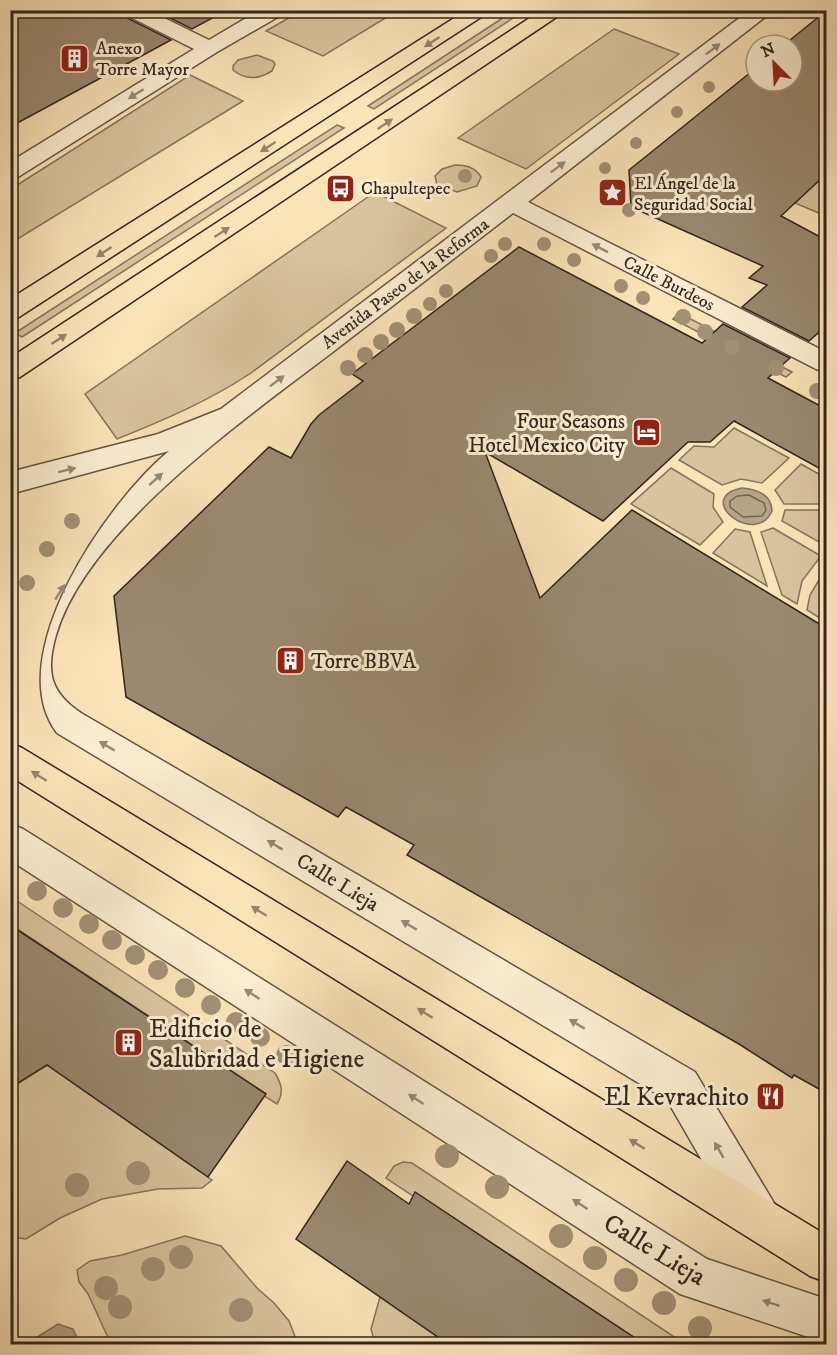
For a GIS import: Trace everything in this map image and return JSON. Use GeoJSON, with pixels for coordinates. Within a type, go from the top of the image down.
{"type":"FeatureCollection","features":[{"type":"Feature","properties":{"kind":"main road"},"geometry":{"type":"LineString","coordinates":[[10,311],[482,10]]}},
{"type":"Feature","properties":{"kind":"main road"},"geometry":{"type":"LineString","coordinates":[[10,371],[557,10]]}},
{"type":"Feature","properties":{"kind":"main road","name":"Calle Lieja"},"geometry":{"type":"LineString","coordinates":[[10,758],[826,1260]]}},
{"type":"Feature","properties":{"kind":"street"},"geometry":{"type":"LineString","coordinates":[[131,10],[210,48]]}},
{"type":"Feature","properties":{"kind":"street"},"geometry":{"type":"LineString","coordinates":[[10,172],[210,48],[276,10]]}},
{"type":"Feature","properties":{"kind":"street","name":"Avenida Paseo de la Reforma"},"geometry":{"type":"LineString","coordinates":[[10,483],[166,442],[231,416],[764,10]]}},
{"type":"Feature","properties":{"kind":"street","name":"Calle Burdeos"},"geometry":{"type":"LineString","coordinates":[[511,203],[826,363]]}},
{"type":"Feature","properties":{"kind":"street","name":"Calle Lieja"},"geometry":{"type":"LineString","coordinates":[[231,416],[155,479],[114,519],[76,567],[46,615],[38,638],[35,658],[40,694],[57,715],[681,1086],[759,1218]]}},
{"type":"Feature","properties":{"kind":"street","name":"Calle Lieja"},"geometry":{"type":"LineString","coordinates":[[10,840],[696,1278],[826,1321]]}},
{"type":"Feature","properties":{"kind":"shaded area"},"geometry":{"type":"Polygon","coordinates":[[[515,10],[524,11],[374,109],[368,106],[515,10]]]}},
{"type":"Feature","properties":{"kind":"shaded area"},"geometry":{"type":"Polygon","coordinates":[[[301,11],[397,11],[323,56],[266,31],[301,11]]]}},
{"type":"Feature","properties":{"kind":"shaded area"},"geometry":{"type":"Polygon","coordinates":[[[614,29],[679,54],[526,169],[458,138],[614,29]]]}},
{"type":"Feature","properties":{"kind":"shaded area"},"geometry":{"type":"Polygon","coordinates":[[[257,55],[273,61],[275,64],[272,71],[262,76],[252,77],[242,76],[233,70],[238,60],[257,55]]]}},
{"type":"Feature","properties":{"kind":"shaded area"},"geometry":{"type":"Polygon","coordinates":[[[190,75],[243,101],[11,243],[11,189],[190,75]]]}},
{"type":"Feature","properties":{"kind":"shaded area"},"geometry":{"type":"Polygon","coordinates":[[[337,125],[344,128],[22,337],[15,333],[337,125]]]}},
{"type":"Feature","properties":{"kind":"shaded area"},"geometry":{"type":"Polygon","coordinates":[[[455,165],[466,166],[476,171],[481,177],[477,186],[457,192],[437,185],[435,176],[442,169],[455,165]]]}},
{"type":"Feature","properties":{"kind":"shaded area"},"geometry":{"type":"Polygon","coordinates":[[[826,174],[826,216],[795,203],[826,174]]]}},
{"type":"Feature","properties":{"kind":"shaded area"},"geometry":{"type":"Polygon","coordinates":[[[375,192],[446,228],[251,373],[203,401],[117,439],[85,394],[375,192]]]}},
{"type":"Feature","properties":{"kind":"shaded area"},"geometry":{"type":"Polygon","coordinates":[[[679,313],[792,372],[786,377],[673,319],[679,313]]]}},
{"type":"Feature","properties":{"kind":"shaded area"},"geometry":{"type":"Polygon","coordinates":[[[734,428],[789,458],[762,483],[741,479],[722,485],[679,460],[694,446],[714,447],[734,428]]]}},
{"type":"Feature","properties":{"kind":"shaded area"},"geometry":{"type":"Polygon","coordinates":[[[801,464],[826,478],[826,504],[784,504],[775,490],[801,464]]]}},
{"type":"Feature","properties":{"kind":"shaded area"},"geometry":{"type":"Polygon","coordinates":[[[671,468],[714,494],[713,507],[723,522],[700,545],[631,504],[671,468]]]}},
{"type":"Feature","properties":{"kind":"shaded area"},"geometry":{"type":"Polygon","coordinates":[[[785,510],[826,510],[826,546],[782,521],[785,510]]]}},
{"type":"Feature","properties":{"kind":"shaded area"},"geometry":{"type":"Polygon","coordinates":[[[773,528],[821,556],[802,581],[797,604],[782,595],[761,532],[773,528]]]}},
{"type":"Feature","properties":{"kind":"shaded area"},"geometry":{"type":"Polygon","coordinates":[[[735,529],[750,532],[767,586],[713,553],[735,529]]]}},
{"type":"Feature","properties":{"kind":"shaded area"},"geometry":{"type":"Polygon","coordinates":[[[826,568],[826,608],[818,617],[807,610],[810,595],[826,568]]]}},
{"type":"Feature","properties":{"kind":"shaded area"},"geometry":{"type":"Polygon","coordinates":[[[11,897],[275,1073],[281,1088],[281,1096],[277,1104],[264,1096],[265,1093],[11,925],[11,897]]]}},
{"type":"Feature","properties":{"kind":"shaded area"},"geometry":{"type":"Polygon","coordinates":[[[47,1065],[212,1180],[202,1188],[158,1189],[102,1199],[60,1218],[26,1239],[11,1237],[11,1088],[47,1065]]]}},
{"type":"Feature","properties":{"kind":"shaded area"},"geometry":{"type":"Polygon","coordinates":[[[403,1162],[412,1163],[685,1344],[644,1344],[416,1193],[413,1196],[386,1178],[394,1166],[403,1162]]]}},
{"type":"Feature","properties":{"kind":"shaded area"},"geometry":{"type":"Polygon","coordinates":[[[185,1236],[221,1246],[289,1321],[298,1344],[111,1344],[88,1294],[79,1282],[77,1270],[90,1261],[122,1255],[185,1236]]]}},
{"type":"Feature","properties":{"kind":"shaded area"},"geometry":{"type":"Polygon","coordinates":[[[380,1297],[448,1344],[375,1344],[371,1329],[380,1297]]]}},
{"type":"Feature","properties":{"kind":"water"},"geometry":{"type":"Polygon","coordinates":[[[742,488],[758,491],[769,501],[772,511],[764,521],[754,524],[742,523],[725,509],[723,501],[728,493],[742,488]]]}},
{"type":"Feature","properties":{"kind":"water"},"geometry":{"type":"Polygon","coordinates":[[[58,1324],[73,1329],[80,1344],[26,1344],[58,1324]]]}},
{"type":"Feature","properties":{"kind":"building","name":"Anexo Torre Mayor"},"geometry":{"type":"Polygon","coordinates":[[[10,10],[119,10],[123,16],[171,40],[10,127],[10,10]]]}},
{"type":"Feature","properties":{"kind":"building"},"geometry":{"type":"Polygon","coordinates":[[[154,10],[227,10],[192,29],[154,10]]]}},
{"type":"Feature","properties":{"kind":"building"},"geometry":{"type":"Polygon","coordinates":[[[826,11],[826,174],[781,216],[826,240],[826,326],[809,341],[742,307],[767,285],[749,278],[763,266],[631,207],[629,170],[744,78],[744,93],[804,93],[804,33],[799,33],[826,11]]]}},
{"type":"Feature","properties":{"kind":"building"},"geometry":{"type":"Polygon","coordinates":[[[519,247],[702,343],[723,324],[790,358],[768,378],[826,409],[826,472],[734,421],[710,442],[688,442],[603,521],[485,452],[540,598],[632,510],[826,628],[826,1093],[794,1075],[792,1078],[739,1044],[407,855],[414,845],[346,807],[338,817],[126,697],[114,596],[269,447],[291,458],[319,415],[363,381],[352,374],[519,247]]]}},
{"type":"Feature","properties":{"kind":"building","name":"Edificio de Salubridad e Higiene"},"geometry":{"type":"Polygon","coordinates":[[[10,925],[266,1094],[208,1177],[47,1065],[10,1088],[10,925]]]}},
{"type":"Feature","properties":{"kind":"building"},"geometry":{"type":"Polygon","coordinates":[[[347,1161],[409,1204],[415,1192],[644,1344],[448,1344],[296,1239],[347,1161]]]}},
{"type":"Feature","properties":{"kind":"place","name":"Anexo Torre Mayor"},"geometry":{"type":"Point","coordinates":[75,58]}},
{"type":"Feature","properties":{"kind":"place","name":"Chapultepec"},"geometry":{"type":"Point","coordinates":[340,188]}},
{"type":"Feature","properties":{"kind":"place","name":"El Ángel de la Seguridad Social"},"geometry":{"type":"Point","coordinates":[613,193]}},
{"type":"Feature","properties":{"kind":"place","name":"Four Seasons Hotel Mexico City"},"geometry":{"type":"Point","coordinates":[646,433]}},
{"type":"Feature","properties":{"kind":"place","name":"Torre BBVA"},"geometry":{"type":"Point","coordinates":[290,661]}},
{"type":"Feature","properties":{"kind":"place","name":"Edificio de Salubridad e Higiene"},"geometry":{"type":"Point","coordinates":[128,1043]}},
{"type":"Feature","properties":{"kind":"place","name":"El Kevrachito"},"geometry":{"type":"Point","coordinates":[770,1096]}}]}
